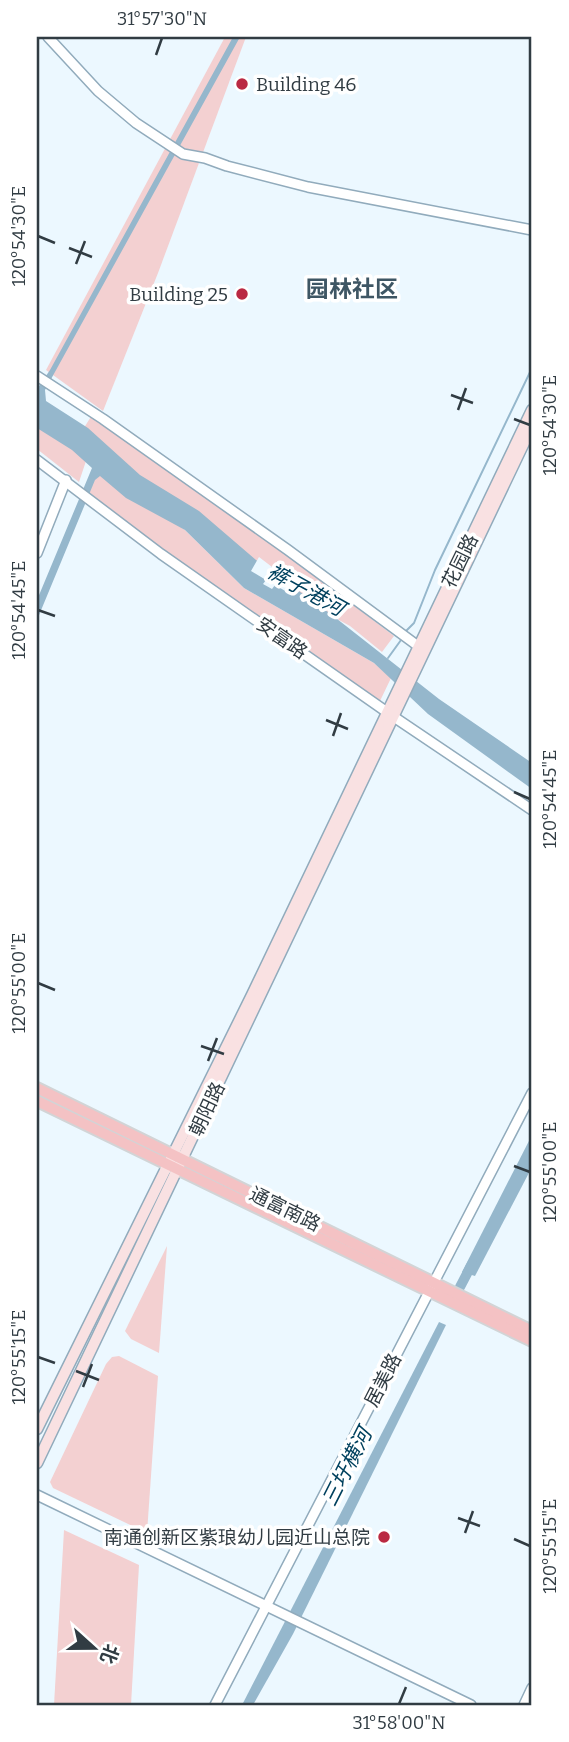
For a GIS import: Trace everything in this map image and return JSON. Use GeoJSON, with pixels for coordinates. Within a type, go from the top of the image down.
{"type":"FeatureCollection","features":[{"type":"Feature","properties":{"kind":"main road","name":"花园路"},"geometry":{"type":"LineString","coordinates":[[412,669],[418,646],[532,410]]}},
{"type":"Feature","properties":{"kind":"main road","name":"花园路"},"geometry":{"type":"LineString","coordinates":[[390,714],[532,426]]}},
{"type":"Feature","properties":{"kind":"main road","name":"朝阳路"},"geometry":{"type":"LineString","coordinates":[[37,1429],[390,714]]}},
{"type":"Feature","properties":{"kind":"main road","name":"朝阳路"},"geometry":{"type":"LineString","coordinates":[[37,1463],[181,1164],[390,714]]}},
{"type":"Feature","properties":{"kind":"main road","name":"通富南路"},"geometry":{"type":"LineString","coordinates":[[37,1088],[170,1159]]}},
{"type":"Feature","properties":{"kind":"main road","name":"通富南路"},"geometry":{"type":"LineString","coordinates":[[37,1101],[181,1164],[431,1287],[532,1341]]}},
{"type":"Feature","properties":{"kind":"main road","name":"通富南路"},"geometry":{"type":"LineString","coordinates":[[431,1287],[532,1331]]}},
{"type":"Feature","properties":{"kind":"street"},"geometry":{"type":"LineString","coordinates":[[48,37],[98,91],[136,123],[183,154],[308,187],[532,230]]}},
{"type":"Feature","properties":{"kind":"street"},"geometry":{"type":"LineString","coordinates":[[39,378],[103,419],[418,646]]}},
{"type":"Feature","properties":{"kind":"street","name":"安富路"},"geometry":{"type":"LineString","coordinates":[[37,460],[160,554],[532,810]]}},
{"type":"Feature","properties":{"kind":"street"},"geometry":{"type":"LineString","coordinates":[[37,553],[66,480]]}},
{"type":"Feature","properties":{"kind":"street","name":"居美路"},"geometry":{"type":"LineString","coordinates":[[215,1705],[532,1093]]}},
{"type":"Feature","properties":{"kind":"street"},"geometry":{"type":"LineString","coordinates":[[37,1495],[471,1705]]}},
{"type":"Feature","properties":{"kind":"street"},"geometry":{"type":"LineString","coordinates":[[524,1705],[532,1688]]}},
{"type":"Feature","properties":{"kind":"shaded area"},"geometry":{"type":"Polygon","coordinates":[[[225,37],[246,37],[103,411],[46,370],[225,37]]]}},
{"type":"Feature","properties":{"kind":"shaded area"},"geometry":{"type":"Polygon","coordinates":[[[92,415],[285,553],[394,636],[382,652],[350,626],[287,592],[144,483],[82,431],[92,415]]]}},
{"type":"Feature","properties":{"kind":"shaded area"},"geometry":{"type":"Polygon","coordinates":[[[37,421],[87,458],[79,482],[37,449],[37,421]]]}},
{"type":"Feature","properties":{"kind":"shaded area"},"geometry":{"type":"Polygon","coordinates":[[[98,467],[185,530],[244,588],[374,663],[391,678],[380,701],[163,550],[87,491],[98,467]]]}},
{"type":"Feature","properties":{"kind":"shaded area"},"geometry":{"type":"Polygon","coordinates":[[[167,1246],[159,1353],[131,1339],[125,1331],[167,1246]]]}},
{"type":"Feature","properties":{"kind":"shaded area"},"geometry":{"type":"Polygon","coordinates":[[[119,1356],[158,1376],[147,1533],[53,1488],[50,1482],[106,1364],[112,1357],[119,1356]]]}},
{"type":"Feature","properties":{"kind":"shaded area"},"geometry":{"type":"Polygon","coordinates":[[[64,1530],[139,1565],[131,1705],[54,1705],[64,1530]]]}},
{"type":"Feature","properties":{"kind":"water"},"geometry":{"type":"Polygon","coordinates":[[[233,37],[240,37],[45,390],[46,401],[88,428],[140,475],[199,511],[256,560],[332,615],[439,699],[532,763],[532,789],[428,714],[374,663],[244,588],[185,530],[126,498],[100,476],[95,480],[37,620],[37,600],[92,468],[72,450],[37,428],[37,389],[50,370],[233,37]]]}},
{"type":"Feature","properties":{"kind":"water"},"geometry":{"type":"Polygon","coordinates":[[[532,1135],[532,1167],[475,1276],[462,1272],[532,1135]]]}},
{"type":"Feature","properties":{"kind":"water"},"geometry":{"type":"Polygon","coordinates":[[[439,1322],[446,1325],[293,1634],[253,1705],[242,1705],[439,1322]]]}},
{"type":"Feature","properties":{"kind":"pier"},"geometry":{"type":"Polygon","coordinates":[[[259,557],[293,583],[287,592],[275,585],[272,589],[263,584],[266,580],[251,571],[259,557]]]}},
{"type":"Feature","properties":{"kind":"waterway"},"geometry":{"type":"LineString","coordinates":[[405,632],[414,623],[435,570],[532,368]]}},
{"type":"Feature","properties":{"kind":"waterway"},"geometry":{"type":"LineString","coordinates":[[388,658],[401,640]]}},
{"type":"Feature","properties":{"kind":"waterway","name":"三圩横河"},"geometry":{"type":"LineString","coordinates":[[460,1287],[472,1264]]}},
{"type":"Feature","properties":{"kind":"place","name":"Building 46"},"geometry":{"type":"Point","coordinates":[242,84]}},
{"type":"Feature","properties":{"kind":"place","name":"Building 25"},"geometry":{"type":"Point","coordinates":[242,294]}},
{"type":"Feature","properties":{"kind":"place","name":"南通创新区紫琅幼儿园近山总院"},"geometry":{"type":"Point","coordinates":[384,1537]}},
{"type":"Feature","properties":{"kind":"district","name":"园林社区"},"geometry":{"type":"Point","coordinates":[352,289]}},
{"type":"Feature","properties":{"kind":"water label","name":"裤子港河"},"geometry":{"type":"Point","coordinates":[306,590]}}]}
